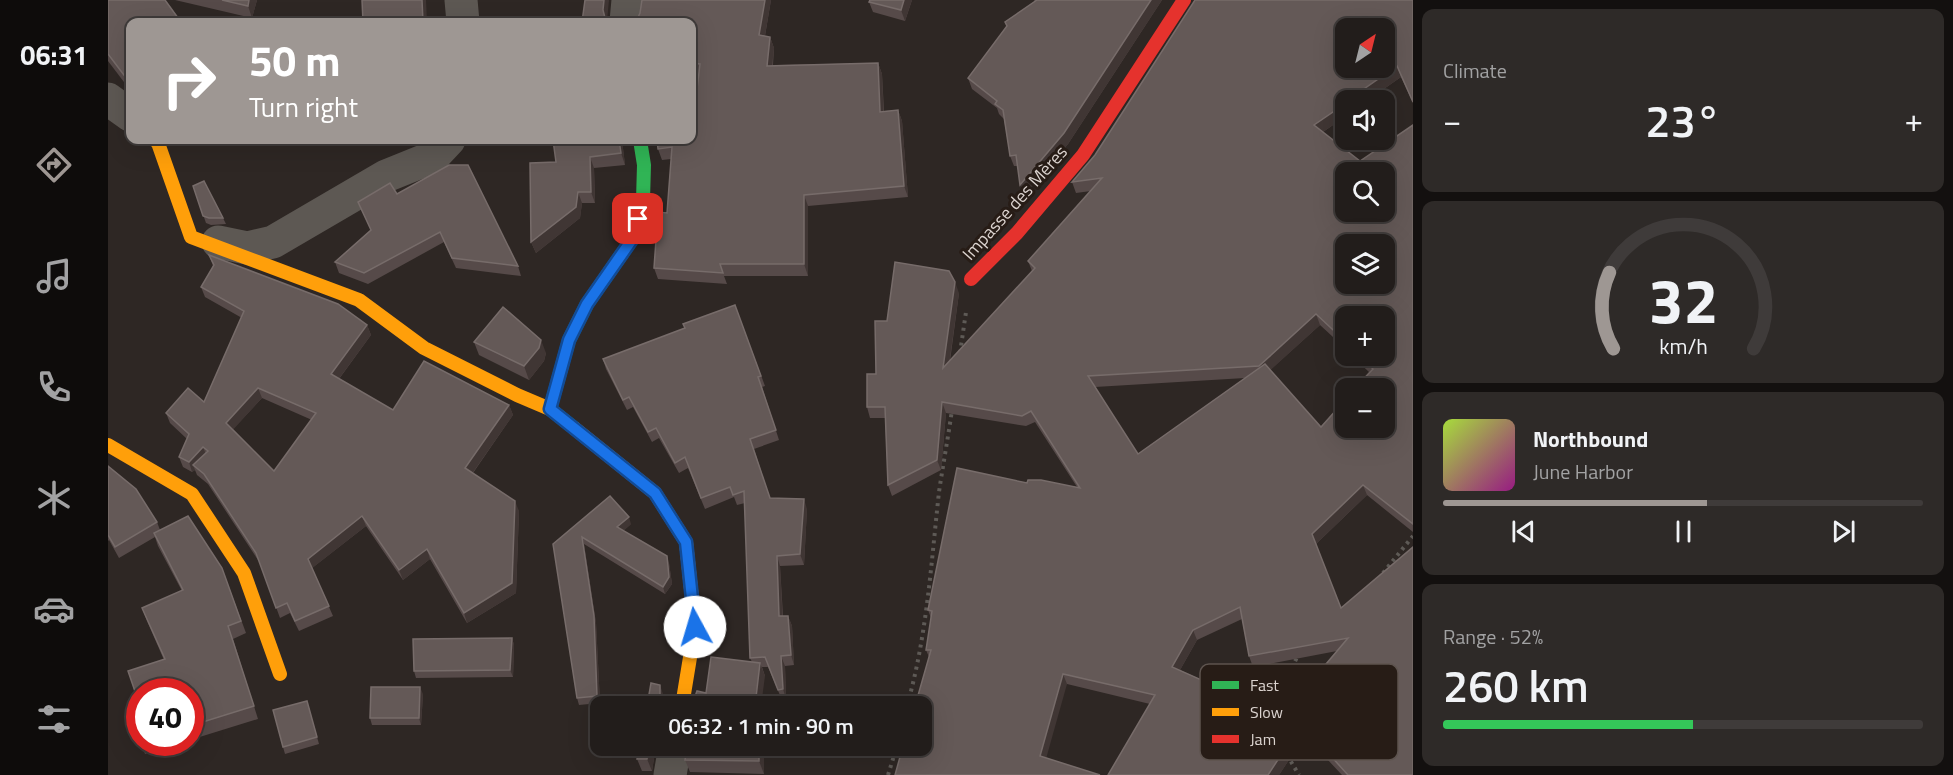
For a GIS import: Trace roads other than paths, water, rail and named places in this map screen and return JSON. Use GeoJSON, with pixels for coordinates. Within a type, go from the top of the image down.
{"type":"FeatureCollection","features":[{"type":"Feature","properties":{"kind":"street"},"geometry":{"type":"LineString","coordinates":[[461,0],[463,18]]}},
{"type":"Feature","properties":{"kind":"street"},"geometry":{"type":"LineString","coordinates":[[627,18],[628,0]]}},
{"type":"Feature","properties":{"kind":"street","name":"Impasse des Mères"},"geometry":{"type":"LineString","coordinates":[[971,279],[1017,233],[1083,155],[1184,0]]}},
{"type":"Feature","properties":{"kind":"street"},"geometry":{"type":"LineString","coordinates":[[108,99],[126,112]]}},
{"type":"Feature","properties":{"kind":"street"},"geometry":{"type":"LineString","coordinates":[[158,144],[191,237]]}},
{"type":"Feature","properties":{"kind":"street"},"geometry":{"type":"LineString","coordinates":[[191,237],[247,248],[273,242],[386,176],[433,157],[445,144]]}},
{"type":"Feature","properties":{"kind":"street"},"geometry":{"type":"LineString","coordinates":[[550,409],[569,340],[587,304],[633,238],[642,200],[644,165],[641,144]]}},
{"type":"Feature","properties":{"kind":"street"},"geometry":{"type":"LineString","coordinates":[[191,237],[359,300],[424,348],[550,409],[655,493],[686,542],[695,627],[684,696]]}},
{"type":"Feature","properties":{"kind":"street"},"geometry":{"type":"LineString","coordinates":[[108,445],[192,494],[244,573],[280,674]]}},
{"type":"Feature","properties":{"kind":"street"},"geometry":{"type":"LineString","coordinates":[[670,775],[673,756]]}}]}
